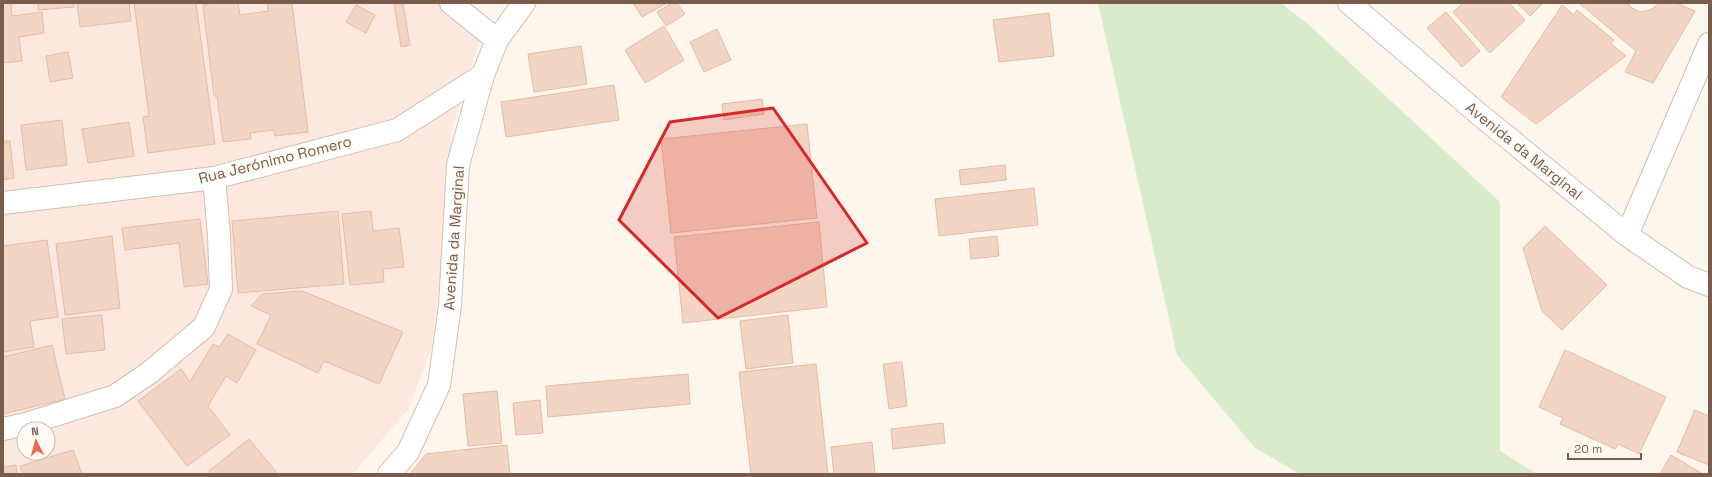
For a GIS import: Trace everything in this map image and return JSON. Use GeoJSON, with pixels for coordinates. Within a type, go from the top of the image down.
{"type":"FeatureCollection","features":[{"type":"Feature","properties":{"kind":"street"},"geometry":{"type":"LineString","coordinates":[[451,3],[496,40]]}},
{"type":"Feature","properties":{"kind":"street","name":"Avenida da Marginal"},"geometry":{"type":"LineString","coordinates":[[389,474],[408,452],[439,385],[450,306],[458,165],[483,75],[496,40],[524,3]]}},
{"type":"Feature","properties":{"kind":"street","name":"Avenida da Marginal"},"geometry":{"type":"LineString","coordinates":[[1349,3],[1480,115],[1627,235],[1688,277],[1709,284]]}},
{"type":"Feature","properties":{"kind":"street"},"geometry":{"type":"LineString","coordinates":[[1627,235],[1709,44]]}},
{"type":"Feature","properties":{"kind":"street","name":"Rua Jerónimo Romero"},"geometry":{"type":"LineString","coordinates":[[3,203],[214,178],[397,130],[483,75]]}},
{"type":"Feature","properties":{"kind":"street"},"geometry":{"type":"LineString","coordinates":[[3,429],[26,424],[115,396],[149,373],[204,327],[220,289],[219,235],[214,178]]}},
{"type":"Feature","properties":{"kind":"highlighted area"},"geometry":{"type":"Polygon","coordinates":[[[773,108],[867,243],[718,318],[619,220],[670,122],[773,108]]]}},
{"type":"Feature","properties":{"kind":"shaded area"},"geometry":{"type":"Polygon","coordinates":[[[3,3],[467,3],[485,16],[482,31],[451,133],[447,228],[431,350],[408,409],[353,474],[3,474],[3,3]]]}},
{"type":"Feature","properties":{"kind":"green space"},"geometry":{"type":"Polygon","coordinates":[[[1098,3],[1281,3],[1308,24],[1500,202],[1500,451],[1537,474],[1300,474],[1255,448],[1177,355],[1098,3]]]}},
{"type":"Feature","properties":{"kind":"building"},"geometry":{"type":"Polygon","coordinates":[[[3,3],[11,3],[12,16],[42,12],[44,33],[19,37],[22,61],[3,63],[3,3]]]}},
{"type":"Feature","properties":{"kind":"building"},"geometry":{"type":"Polygon","coordinates":[[[38,3],[74,3],[74,7],[38,10],[38,3]]]}},
{"type":"Feature","properties":{"kind":"building"},"geometry":{"type":"Polygon","coordinates":[[[77,3],[129,3],[131,21],[80,27],[77,3]]]}},
{"type":"Feature","properties":{"kind":"building"},"geometry":{"type":"Polygon","coordinates":[[[134,3],[196,3],[215,144],[148,153],[143,117],[149,116],[134,3]]]}},
{"type":"Feature","properties":{"kind":"building"},"geometry":{"type":"Polygon","coordinates":[[[215,3],[238,3],[240,15],[268,11],[267,3],[292,3],[308,132],[275,136],[274,130],[250,133],[251,139],[223,142],[217,96],[214,96],[203,5],[215,3]]]}},
{"type":"Feature","properties":{"kind":"building"},"geometry":{"type":"Polygon","coordinates":[[[394,3],[403,3],[410,45],[401,47],[394,3]]]}},
{"type":"Feature","properties":{"kind":"building"},"geometry":{"type":"Polygon","coordinates":[[[633,3],[667,3],[642,17],[633,3]]]}},
{"type":"Feature","properties":{"kind":"building"},"geometry":{"type":"Polygon","coordinates":[[[672,3],[677,3],[685,14],[666,26],[657,12],[672,3]]]}},
{"type":"Feature","properties":{"kind":"building"},"geometry":{"type":"Polygon","coordinates":[[[1463,3],[1509,3],[1525,20],[1490,53],[1453,12],[1463,3]]]}},
{"type":"Feature","properties":{"kind":"building"},"geometry":{"type":"Polygon","coordinates":[[[1517,3],[1543,3],[1530,16],[1517,3]]]}},
{"type":"Feature","properties":{"kind":"building"},"geometry":{"type":"Polygon","coordinates":[[[1579,3],[1627,3],[1632,8],[1640,12],[1650,10],[1658,3],[1676,3],[1695,11],[1653,83],[1625,72],[1636,51],[1579,3]]]}},
{"type":"Feature","properties":{"kind":"building"},"geometry":{"type":"Polygon","coordinates":[[[356,5],[375,15],[366,33],[346,22],[356,5]]]}},
{"type":"Feature","properties":{"kind":"building"},"geometry":{"type":"Polygon","coordinates":[[[1562,5],[1574,15],[1577,10],[1614,40],[1611,44],[1626,56],[1536,124],[1501,97],[1562,5]]]}},
{"type":"Feature","properties":{"kind":"building"},"geometry":{"type":"Polygon","coordinates":[[[1446,12],[1480,51],[1462,67],[1427,28],[1446,12]]]}},
{"type":"Feature","properties":{"kind":"building"},"geometry":{"type":"Polygon","coordinates":[[[1049,13],[1054,56],[999,62],[993,20],[1049,13]]]}},
{"type":"Feature","properties":{"kind":"building"},"geometry":{"type":"Polygon","coordinates":[[[664,26],[684,60],[645,83],[625,50],[664,26]]]}},
{"type":"Feature","properties":{"kind":"building"},"geometry":{"type":"Polygon","coordinates":[[[717,29],[731,60],[704,72],[690,42],[717,29]]]}},
{"type":"Feature","properties":{"kind":"building"},"geometry":{"type":"Polygon","coordinates":[[[581,46],[587,84],[534,92],[528,54],[581,46]]]}},
{"type":"Feature","properties":{"kind":"building"},"geometry":{"type":"Polygon","coordinates":[[[68,52],[73,78],[50,82],[46,56],[68,52]]]}},
{"type":"Feature","properties":{"kind":"building"},"geometry":{"type":"Polygon","coordinates":[[[614,85],[619,120],[506,137],[501,102],[614,85]]]}},
{"type":"Feature","properties":{"kind":"building"},"geometry":{"type":"Polygon","coordinates":[[[762,99],[764,114],[724,120],[722,104],[762,99]]]}},
{"type":"Feature","properties":{"kind":"building"},"geometry":{"type":"Polygon","coordinates":[[[62,120],[67,165],[26,170],[21,125],[62,120]]]}},
{"type":"Feature","properties":{"kind":"building"},"geometry":{"type":"Polygon","coordinates":[[[129,122],[134,156],[88,163],[82,129],[129,122]]]}},
{"type":"Feature","properties":{"kind":"building"},"geometry":{"type":"Polygon","coordinates":[[[807,124],[817,218],[671,233],[661,139],[807,124]]]}},
{"type":"Feature","properties":{"kind":"building"},"geometry":{"type":"Polygon","coordinates":[[[3,141],[10,141],[14,178],[3,180],[3,141]]]}},
{"type":"Feature","properties":{"kind":"building"},"geometry":{"type":"Polygon","coordinates":[[[1005,165],[1006,180],[961,185],[959,170],[1005,165]]]}},
{"type":"Feature","properties":{"kind":"building"},"geometry":{"type":"Polygon","coordinates":[[[1034,188],[1038,225],[939,236],[935,199],[1034,188]]]}},
{"type":"Feature","properties":{"kind":"building"},"geometry":{"type":"Polygon","coordinates":[[[338,211],[344,284],[238,293],[232,221],[338,211]]]}},
{"type":"Feature","properties":{"kind":"building"},"geometry":{"type":"Polygon","coordinates":[[[371,211],[373,231],[399,228],[404,267],[383,269],[384,282],[350,285],[342,214],[371,211]]]}},
{"type":"Feature","properties":{"kind":"building"},"geometry":{"type":"Polygon","coordinates":[[[200,219],[208,284],[184,287],[179,243],[125,250],[122,228],[200,219]]]}},
{"type":"Feature","properties":{"kind":"building"},"geometry":{"type":"Polygon","coordinates":[[[819,222],[827,307],[683,323],[674,237],[819,222]]]}},
{"type":"Feature","properties":{"kind":"building"},"geometry":{"type":"Polygon","coordinates":[[[1545,226],[1607,285],[1562,330],[1542,311],[1523,248],[1545,226]]]}},
{"type":"Feature","properties":{"kind":"building"},"geometry":{"type":"Polygon","coordinates":[[[112,236],[120,308],[65,315],[56,244],[112,236]]]}},
{"type":"Feature","properties":{"kind":"building"},"geometry":{"type":"Polygon","coordinates":[[[997,236],[999,256],[971,259],[969,239],[997,236]]]}},
{"type":"Feature","properties":{"kind":"building"},"geometry":{"type":"Polygon","coordinates":[[[47,240],[58,317],[30,321],[34,347],[3,352],[3,246],[47,240]]]}},
{"type":"Feature","properties":{"kind":"building"},"geometry":{"type":"Polygon","coordinates":[[[302,291],[403,332],[379,384],[324,361],[318,373],[257,344],[271,315],[251,306],[262,294],[302,291]]]}},
{"type":"Feature","properties":{"kind":"building"},"geometry":{"type":"Polygon","coordinates":[[[102,315],[105,350],[66,354],[62,319],[102,315]]]}},
{"type":"Feature","properties":{"kind":"building"},"geometry":{"type":"Polygon","coordinates":[[[788,315],[793,363],[746,369],[740,321],[788,315]]]}},
{"type":"Feature","properties":{"kind":"building"},"geometry":{"type":"Polygon","coordinates":[[[228,334],[256,350],[237,383],[226,376],[208,406],[230,435],[187,466],[138,401],[181,369],[190,382],[213,344],[219,347],[228,334]]]}},
{"type":"Feature","properties":{"kind":"building"},"geometry":{"type":"Polygon","coordinates":[[[52,345],[65,399],[3,414],[3,357],[52,345]]]}},
{"type":"Feature","properties":{"kind":"building"},"geometry":{"type":"Polygon","coordinates":[[[1565,350],[1666,397],[1639,454],[1618,444],[1615,449],[1560,424],[1563,418],[1539,407],[1565,350]]]}},
{"type":"Feature","properties":{"kind":"building"},"geometry":{"type":"Polygon","coordinates":[[[902,362],[907,406],[889,409],[883,364],[902,362]]]}},
{"type":"Feature","properties":{"kind":"building"},"geometry":{"type":"Polygon","coordinates":[[[816,364],[828,474],[751,474],[739,372],[816,364]]]}},
{"type":"Feature","properties":{"kind":"building"},"geometry":{"type":"Polygon","coordinates":[[[688,374],[690,404],[548,417],[546,386],[688,374]]]}},
{"type":"Feature","properties":{"kind":"building"},"geometry":{"type":"Polygon","coordinates":[[[497,391],[502,443],[468,446],[463,394],[497,391]]]}},
{"type":"Feature","properties":{"kind":"building"},"geometry":{"type":"Polygon","coordinates":[[[540,400],[543,433],[516,435],[513,403],[540,400]]]}},
{"type":"Feature","properties":{"kind":"building"},"geometry":{"type":"Polygon","coordinates":[[[1695,410],[1709,416],[1709,465],[1677,452],[1695,410]]]}},
{"type":"Feature","properties":{"kind":"building"},"geometry":{"type":"Polygon","coordinates":[[[943,423],[945,443],[893,449],[891,429],[943,423]]]}},
{"type":"Feature","properties":{"kind":"building"},"geometry":{"type":"Polygon","coordinates":[[[249,439],[278,474],[211,474],[209,471],[249,439]]]}},
{"type":"Feature","properties":{"kind":"building"},"geometry":{"type":"Polygon","coordinates":[[[872,442],[875,474],[834,474],[831,447],[872,442]]]}},
{"type":"Feature","properties":{"kind":"building"},"geometry":{"type":"Polygon","coordinates":[[[507,445],[510,474],[410,474],[426,454],[507,445]]]}},
{"type":"Feature","properties":{"kind":"building"},"geometry":{"type":"Polygon","coordinates":[[[73,450],[82,474],[23,474],[20,466],[37,461],[56,461],[56,455],[73,450]]]}},
{"type":"Feature","properties":{"kind":"building"},"geometry":{"type":"Polygon","coordinates":[[[1671,455],[1703,474],[1660,474],[1671,455]]]}},
{"type":"Feature","properties":{"kind":"building"},"geometry":{"type":"Polygon","coordinates":[[[16,465],[17,474],[3,474],[3,467],[16,465]]]}}]}
